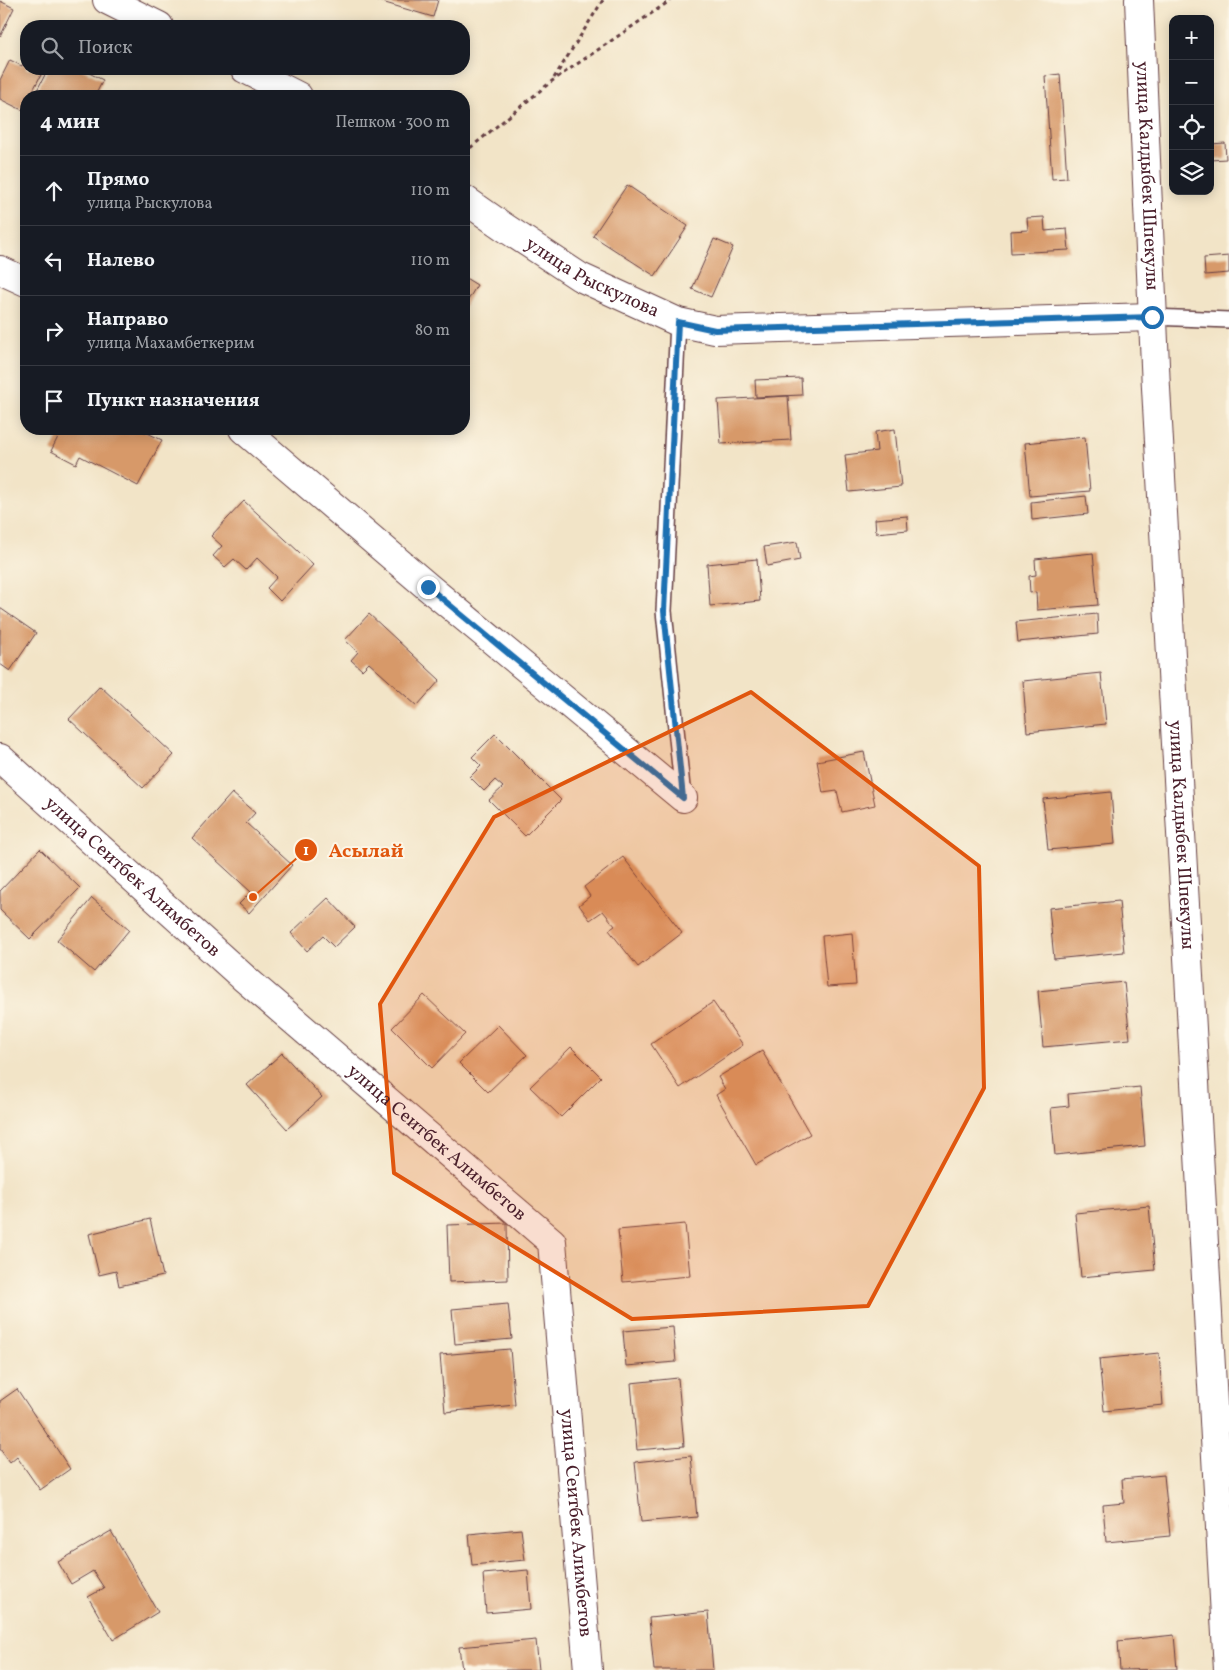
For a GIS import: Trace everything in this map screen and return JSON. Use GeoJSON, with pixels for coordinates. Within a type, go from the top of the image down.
{"type":"FeatureCollection","features":[{"type":"Feature","properties":{"kind":"street"},"geometry":{"type":"LineString","coordinates":[[107,0],[147,20]]}},
{"type":"Feature","properties":{"kind":"street","name":"улица Калдыбек Шпекулы"},"geometry":{"type":"LineString","coordinates":[[1139,0],[1152,317],[1228,1670]]}},
{"type":"Feature","properties":{"kind":"street"},"geometry":{"type":"LineString","coordinates":[[257,75],[286,90]]}},
{"type":"Feature","properties":{"kind":"street","name":"улица Рыскулова"},"geometry":{"type":"LineString","coordinates":[[470,203],[580,277],[678,322],[715,330],[1152,317]]}},
{"type":"Feature","properties":{"kind":"street"},"geometry":{"type":"LineString","coordinates":[[0,270],[20,279]]}},
{"type":"Feature","properties":{"kind":"street"},"geometry":{"type":"LineString","coordinates":[[249,435],[428,587],[683,798]]}},
{"type":"Feature","properties":{"kind":"street","name":"улица Сеитбек Алимбетов"},"geometry":{"type":"LineString","coordinates":[[0,758],[244,978],[552,1242],[588,1670]]}},
{"type":"Feature","properties":{"kind":"lane"},"geometry":{"type":"LineString","coordinates":[[1152,317],[1229,320]]}},
{"type":"Feature","properties":{"kind":"lane"},"geometry":{"type":"LineString","coordinates":[[678,322],[664,611],[683,798]]}},
{"type":"Feature","properties":{"kind":"path"},"geometry":{"type":"LineString","coordinates":[[552,81],[603,0]]}},
{"type":"Feature","properties":{"kind":"path"},"geometry":{"type":"LineString","coordinates":[[470,148],[552,81],[671,0]]}},
{"type":"Feature","properties":{"kind":"highlighted area"},"geometry":{"type":"Polygon","coordinates":[[[751,692],[979,866],[984,1088],[868,1306],[632,1319],[394,1173],[380,1004],[494,817],[751,692]]]}},
{"type":"Feature","properties":{"kind":"building"},"geometry":{"type":"Polygon","coordinates":[[[375,0],[438,0],[433,17],[375,0]]]}},
{"type":"Feature","properties":{"kind":"building"},"geometry":{"type":"Polygon","coordinates":[[[0,1],[14,8],[0,37],[0,1]]]}},
{"type":"Feature","properties":{"kind":"building"},"geometry":{"type":"Polygon","coordinates":[[[10,60],[20,65],[20,75],[41,75],[33,90],[20,90],[20,109],[0,99],[0,80],[10,60]]]}},
{"type":"Feature","properties":{"kind":"building"},"geometry":{"type":"Polygon","coordinates":[[[1060,74],[1067,178],[1052,179],[1045,76],[1060,74]]]}},
{"type":"Feature","properties":{"kind":"building"},"geometry":{"type":"Polygon","coordinates":[[[45,75],[93,75],[103,80],[98,90],[37,90],[45,75]]]}},
{"type":"Feature","properties":{"kind":"building"},"geometry":{"type":"Polygon","coordinates":[[[1225,143],[1226,159],[1214,160],[1214,144],[1225,143]]]}},
{"type":"Feature","properties":{"kind":"building"},"geometry":{"type":"Polygon","coordinates":[[[627,185],[688,226],[655,276],[593,236],[627,185]]]}},
{"type":"Feature","properties":{"kind":"building"},"geometry":{"type":"Polygon","coordinates":[[[1044,217],[1045,231],[1067,229],[1069,250],[1011,253],[1010,231],[1028,230],[1027,218],[1044,217]]]}},
{"type":"Feature","properties":{"kind":"building"},"geometry":{"type":"Polygon","coordinates":[[[714,239],[733,247],[711,297],[692,289],[714,239]]]}},
{"type":"Feature","properties":{"kind":"building"},"geometry":{"type":"Polygon","coordinates":[[[1229,256],[1229,273],[1205,275],[1204,258],[1229,256]]]}},
{"type":"Feature","properties":{"kind":"building"},"geometry":{"type":"Polygon","coordinates":[[[470,281],[477,285],[470,297],[470,281]]]}},
{"type":"Feature","properties":{"kind":"building"},"geometry":{"type":"Polygon","coordinates":[[[801,378],[802,395],[756,397],[755,380],[801,378]]]}},
{"type":"Feature","properties":{"kind":"building"},"geometry":{"type":"Polygon","coordinates":[[[788,396],[791,440],[721,444],[718,400],[788,396]]]}},
{"type":"Feature","properties":{"kind":"building"},"geometry":{"type":"Polygon","coordinates":[[[895,429],[901,487],[849,492],[845,455],[877,451],[875,432],[895,429]]]}},
{"type":"Feature","properties":{"kind":"building"},"geometry":{"type":"Polygon","coordinates":[[[59,435],[152,435],[162,440],[138,486],[80,456],[76,464],[51,451],[59,435]]]}},
{"type":"Feature","properties":{"kind":"building"},"geometry":{"type":"Polygon","coordinates":[[[1085,437],[1090,491],[1030,496],[1025,443],[1085,437]]]}},
{"type":"Feature","properties":{"kind":"building"},"geometry":{"type":"Polygon","coordinates":[[[1086,496],[1088,514],[1032,520],[1031,502],[1086,496]]]}},
{"type":"Feature","properties":{"kind":"building"},"geometry":{"type":"Polygon","coordinates":[[[244,501],[313,565],[280,601],[267,588],[277,577],[257,558],[246,570],[234,559],[225,567],[213,556],[222,546],[211,536],[244,501]]]}},
{"type":"Feature","properties":{"kind":"building"},"geometry":{"type":"Polygon","coordinates":[[[907,516],[908,530],[876,533],[875,519],[907,516]]]}},
{"type":"Feature","properties":{"kind":"building"},"geometry":{"type":"Polygon","coordinates":[[[797,542],[800,560],[767,566],[764,547],[797,542]]]}},
{"type":"Feature","properties":{"kind":"building"},"geometry":{"type":"Polygon","coordinates":[[[1093,553],[1098,605],[1037,610],[1036,592],[1030,593],[1029,576],[1036,575],[1035,559],[1093,553]]]}},
{"type":"Feature","properties":{"kind":"building"},"geometry":{"type":"Polygon","coordinates":[[[757,559],[760,601],[710,606],[707,564],[757,559]]]}},
{"type":"Feature","properties":{"kind":"building"},"geometry":{"type":"Polygon","coordinates":[[[0,608],[36,633],[10,671],[0,664],[0,608]]]}},
{"type":"Feature","properties":{"kind":"building"},"geometry":{"type":"Polygon","coordinates":[[[369,614],[440,680],[417,706],[369,663],[362,670],[351,660],[358,652],[345,640],[369,614]]]}},
{"type":"Feature","properties":{"kind":"building"},"geometry":{"type":"Polygon","coordinates":[[[1097,614],[1098,634],[1018,642],[1016,622],[1097,614]]]}},
{"type":"Feature","properties":{"kind":"building"},"geometry":{"type":"Polygon","coordinates":[[[1101,673],[1106,724],[1027,732],[1023,681],[1101,673]]]}},
{"type":"Feature","properties":{"kind":"building"},"geometry":{"type":"Polygon","coordinates":[[[100,686],[174,755],[143,788],[69,719],[100,686]]]}},
{"type":"Feature","properties":{"kind":"building"},"geometry":{"type":"Polygon","coordinates":[[[495,734],[561,800],[525,836],[489,800],[503,787],[495,780],[484,791],[470,777],[481,766],[472,757],[495,734]]]}},
{"type":"Feature","properties":{"kind":"building"},"geometry":{"type":"Polygon","coordinates":[[[864,752],[875,805],[842,812],[837,791],[823,793],[817,761],[864,752]]]}},
{"type":"Feature","properties":{"kind":"building"},"geometry":{"type":"Polygon","coordinates":[[[1111,792],[1115,844],[1048,850],[1043,799],[1111,792]]]}},
{"type":"Feature","properties":{"kind":"building"},"geometry":{"type":"Polygon","coordinates":[[[232,793],[255,813],[246,823],[292,865],[249,913],[239,904],[251,892],[192,838],[232,793]]]}},
{"type":"Feature","properties":{"kind":"building"},"geometry":{"type":"Polygon","coordinates":[[[40,849],[80,888],[30,939],[0,910],[0,891],[40,849]]]}},
{"type":"Feature","properties":{"kind":"building"},"geometry":{"type":"Polygon","coordinates":[[[623,857],[682,933],[638,967],[609,930],[615,926],[603,911],[590,920],[579,905],[590,896],[584,887],[623,857]]]}},
{"type":"Feature","properties":{"kind":"building"},"geometry":{"type":"Polygon","coordinates":[[[92,898],[129,930],[94,972],[57,940],[92,898]]]}},
{"type":"Feature","properties":{"kind":"building"},"geometry":{"type":"Polygon","coordinates":[[[328,898],[355,927],[334,947],[323,936],[307,951],[291,933],[328,898]]]}},
{"type":"Feature","properties":{"kind":"building"},"geometry":{"type":"Polygon","coordinates":[[[1119,901],[1124,952],[1054,959],[1049,908],[1119,901]]]}},
{"type":"Feature","properties":{"kind":"building"},"geometry":{"type":"Polygon","coordinates":[[[852,933],[856,985],[827,987],[822,936],[852,933]]]}},
{"type":"Feature","properties":{"kind":"building"},"geometry":{"type":"Polygon","coordinates":[[[1124,982],[1130,1039],[1043,1047],[1038,991],[1124,982]]]}},
{"type":"Feature","properties":{"kind":"building"},"geometry":{"type":"Polygon","coordinates":[[[424,995],[465,1034],[432,1068],[392,1028],[424,995]]]}},
{"type":"Feature","properties":{"kind":"building"},"geometry":{"type":"Polygon","coordinates":[[[713,1002],[743,1045],[680,1088],[651,1044],[713,1002]]]}},
{"type":"Feature","properties":{"kind":"building"},"geometry":{"type":"Polygon","coordinates":[[[498,1025],[527,1055],[488,1092],[459,1063],[498,1025]]]}},
{"type":"Feature","properties":{"kind":"building"},"geometry":{"type":"Polygon","coordinates":[[[571,1047],[601,1077],[561,1117],[530,1087],[571,1047]]]}},
{"type":"Feature","properties":{"kind":"building"},"geometry":{"type":"Polygon","coordinates":[[[762,1051],[810,1134],[756,1165],[716,1095],[725,1089],[718,1077],[762,1051]]]}},
{"type":"Feature","properties":{"kind":"building"},"geometry":{"type":"Polygon","coordinates":[[[282,1053],[322,1097],[287,1129],[247,1085],[282,1053]]]}},
{"type":"Feature","properties":{"kind":"building"},"geometry":{"type":"Polygon","coordinates":[[[1140,1087],[1145,1146],[1055,1155],[1051,1108],[1069,1106],[1068,1094],[1140,1087]]]}},
{"type":"Feature","properties":{"kind":"building"},"geometry":{"type":"Polygon","coordinates":[[[1149,1206],[1155,1270],[1081,1277],[1075,1213],[1149,1206]]]}},
{"type":"Feature","properties":{"kind":"building"},"geometry":{"type":"Polygon","coordinates":[[[150,1219],[163,1276],[119,1286],[116,1271],[99,1275],[89,1234],[150,1219]]]}},
{"type":"Feature","properties":{"kind":"building"},"geometry":{"type":"Polygon","coordinates":[[[507,1223],[508,1280],[449,1282],[447,1225],[507,1223]]]}},
{"type":"Feature","properties":{"kind":"building"},"geometry":{"type":"Polygon","coordinates":[[[685,1224],[690,1276],[623,1282],[618,1230],[685,1224]]]}},
{"type":"Feature","properties":{"kind":"building"},"geometry":{"type":"Polygon","coordinates":[[[508,1304],[512,1339],[455,1344],[452,1309],[508,1304]]]}},
{"type":"Feature","properties":{"kind":"building"},"geometry":{"type":"Polygon","coordinates":[[[673,1327],[676,1362],[626,1366],[623,1331],[673,1327]]]}},
{"type":"Feature","properties":{"kind":"building"},"geometry":{"type":"Polygon","coordinates":[[[510,1349],[515,1405],[445,1412],[440,1355],[510,1349]]]}},
{"type":"Feature","properties":{"kind":"building"},"geometry":{"type":"Polygon","coordinates":[[[1159,1353],[1163,1405],[1104,1411],[1099,1359],[1159,1353]]]}},
{"type":"Feature","properties":{"kind":"building"},"geometry":{"type":"Polygon","coordinates":[[[678,1378],[684,1446],[637,1450],[631,1383],[678,1378]]]}},
{"type":"Feature","properties":{"kind":"building"},"geometry":{"type":"Polygon","coordinates":[[[17,1389],[70,1469],[40,1490],[17,1457],[10,1463],[0,1449],[0,1401],[17,1389]]]}},
{"type":"Feature","properties":{"kind":"building"},"geometry":{"type":"Polygon","coordinates":[[[691,1456],[697,1517],[641,1522],[635,1462],[691,1456]]]}},
{"type":"Feature","properties":{"kind":"building"},"geometry":{"type":"Polygon","coordinates":[[[1164,1475],[1170,1536],[1106,1542],[1103,1505],[1124,1503],[1122,1479],[1164,1475]]]}},
{"type":"Feature","properties":{"kind":"building"},"geometry":{"type":"Polygon","coordinates":[[[521,1529],[525,1560],[472,1565],[469,1534],[521,1529]]]}},
{"type":"Feature","properties":{"kind":"building"},"geometry":{"type":"Polygon","coordinates":[[[111,1531],[158,1612],[113,1640],[88,1597],[104,1588],[93,1571],[71,1584],[58,1562],[111,1531]]]}},
{"type":"Feature","properties":{"kind":"building"},"geometry":{"type":"Polygon","coordinates":[[[528,1570],[531,1609],[486,1613],[483,1574],[528,1570]]]}},
{"type":"Feature","properties":{"kind":"building"},"geometry":{"type":"Polygon","coordinates":[[[708,1612],[713,1670],[654,1670],[649,1618],[708,1612]]]}},
{"type":"Feature","properties":{"kind":"building"},"geometry":{"type":"Polygon","coordinates":[[[1174,1635],[1177,1669],[1120,1670],[1118,1641],[1174,1635]]]}},
{"type":"Feature","properties":{"kind":"building"},"geometry":{"type":"Polygon","coordinates":[[[536,1640],[539,1670],[462,1670],[459,1647],[536,1640]]]}},
{"type":"Feature","properties":{"kind":"place","name":"Асылай"},"geometry":{"type":"Point","coordinates":[253,897]}},
{"type":"Feature","properties":{"kind":"route"},"geometry":{"type":"LineString","coordinates":[[428,587],[683,798],[664,611],[678,322],[715,330],[1152,317]]}}]}
